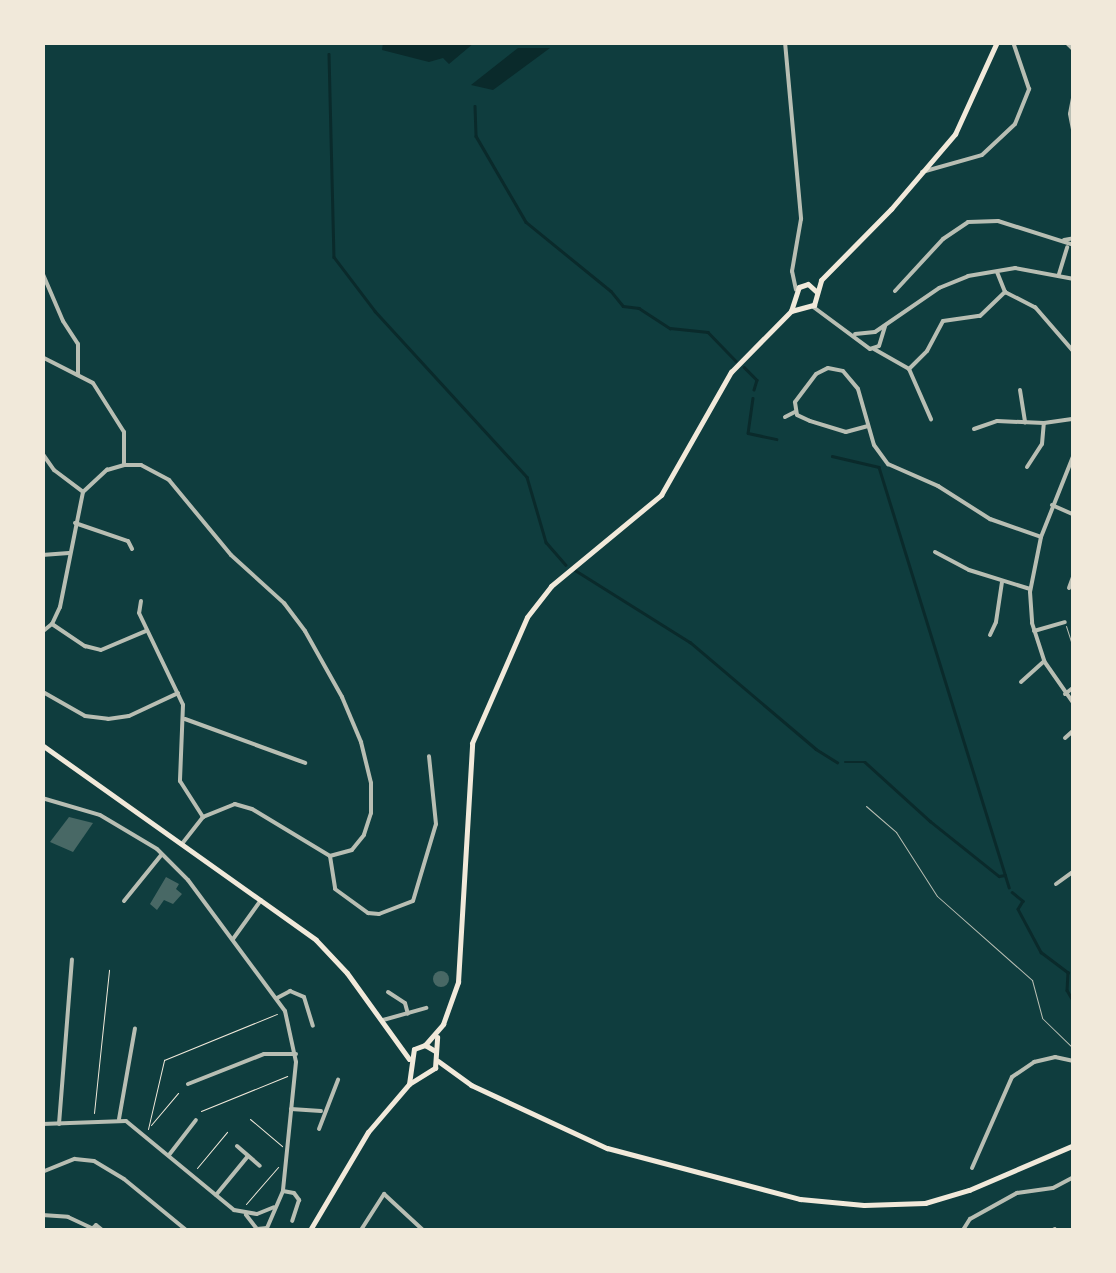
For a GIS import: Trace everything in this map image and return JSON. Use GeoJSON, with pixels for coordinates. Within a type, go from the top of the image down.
{"type":"FeatureCollection","features":[{"type":"Feature","properties":{"kind":"main road"},"geometry":{"type":"LineString","coordinates":[[791,311],[812,306],[821,280],[954,134],[997,42]]}},
{"type":"Feature","properties":{"kind":"main road"},"geometry":{"type":"LineString","coordinates":[[821,280],[796,290],[791,311],[732,372],[661,496],[550,586],[527,617],[472,744],[458,982],[437,1034],[435,1051],[438,1060],[453,1074],[606,1148],[778,1194],[832,1202],[895,1206],[947,1198],[1074,1145]]}},
{"type":"Feature","properties":{"kind":"main road"},"geometry":{"type":"LineString","coordinates":[[806,284],[817,296]]}},
{"type":"Feature","properties":{"kind":"main road"},"geometry":{"type":"LineString","coordinates":[[795,299],[802,307]]}},
{"type":"Feature","properties":{"kind":"main road"},"geometry":{"type":"LineString","coordinates":[[42,745],[327,950],[402,1046],[410,1063],[424,1074]]}},
{"type":"Feature","properties":{"kind":"main road"},"geometry":{"type":"LineString","coordinates":[[402,1046],[425,1045],[437,1034]]}},
{"type":"Feature","properties":{"kind":"main road"},"geometry":{"type":"LineString","coordinates":[[425,1045],[435,1051]]}},
{"type":"Feature","properties":{"kind":"main road"},"geometry":{"type":"LineString","coordinates":[[409,1084],[416,1047]]}},
{"type":"Feature","properties":{"kind":"main road"},"geometry":{"type":"LineString","coordinates":[[432,1071],[438,1060]]}},
{"type":"Feature","properties":{"kind":"main road"},"geometry":{"type":"LineString","coordinates":[[310,1230],[368,1132],[409,1084],[432,1071],[453,1074]]}},
{"type":"Feature","properties":{"kind":"street"},"geometry":{"type":"LineString","coordinates":[[785,42],[800,219],[792,271],[796,290]]}},
{"type":"Feature","properties":{"kind":"street"},"geometry":{"type":"LineString","coordinates":[[922,172],[982,156],[1015,124],[1029,89],[1012,42]]}},
{"type":"Feature","properties":{"kind":"street"},"geometry":{"type":"LineString","coordinates":[[1066,42],[1074,50]]}},
{"type":"Feature","properties":{"kind":"street"},"geometry":{"type":"LineString","coordinates":[[1074,92],[1074,134]]}},
{"type":"Feature","properties":{"kind":"street"},"geometry":{"type":"LineString","coordinates":[[895,291],[936,245],[968,222],[991,220],[1064,240],[1070,246],[1059,274]]}},
{"type":"Feature","properties":{"kind":"street"},"geometry":{"type":"LineString","coordinates":[[1064,240],[1073,236]]}},
{"type":"Feature","properties":{"kind":"street"},"geometry":{"type":"LineString","coordinates":[[997,270],[1005,292],[1035,307],[1074,352]]}},
{"type":"Feature","properties":{"kind":"street"},"geometry":{"type":"LineString","coordinates":[[864,341],[939,288],[997,270],[1059,274],[1074,279]]}},
{"type":"Feature","properties":{"kind":"street"},"geometry":{"type":"LineString","coordinates":[[792,271],[806,284]]}},
{"type":"Feature","properties":{"kind":"street"},"geometry":{"type":"LineString","coordinates":[[42,272],[63,322],[78,344],[78,375]]}},
{"type":"Feature","properties":{"kind":"street"},"geometry":{"type":"LineString","coordinates":[[909,369],[928,351],[943,321],[980,316],[1005,292]]}},
{"type":"Feature","properties":{"kind":"street"},"geometry":{"type":"LineString","coordinates":[[817,296],[820,309],[834,325],[886,352]]}},
{"type":"Feature","properties":{"kind":"street"},"geometry":{"type":"LineString","coordinates":[[812,306],[820,309]]}},
{"type":"Feature","properties":{"kind":"street"},"geometry":{"type":"LineString","coordinates":[[854,334],[876,336]]}},
{"type":"Feature","properties":{"kind":"street"},"geometry":{"type":"LineString","coordinates":[[874,349],[876,336]]}},
{"type":"Feature","properties":{"kind":"street"},"geometry":{"type":"LineString","coordinates":[[876,336],[886,352],[909,369],[931,419]]}},
{"type":"Feature","properties":{"kind":"street"},"geometry":{"type":"LineString","coordinates":[[42,358],[93,382],[119,421],[124,465]]}},
{"type":"Feature","properties":{"kind":"street"},"geometry":{"type":"LineString","coordinates":[[868,426],[841,431],[802,419],[795,412],[795,402],[811,378],[834,368],[856,384],[876,451],[892,467],[938,486],[990,519],[1041,537]]}},
{"type":"Feature","properties":{"kind":"street"},"geometry":{"type":"LineString","coordinates":[[1020,390],[1025,422]]}},
{"type":"Feature","properties":{"kind":"street"},"geometry":{"type":"LineString","coordinates":[[785,416],[795,412]]}},
{"type":"Feature","properties":{"kind":"street"},"geometry":{"type":"LineString","coordinates":[[974,429],[997,421],[1044,424],[1074,419]]}},
{"type":"Feature","properties":{"kind":"street"},"geometry":{"type":"LineString","coordinates":[[1027,467],[1042,444],[1044,424]]}},
{"type":"Feature","properties":{"kind":"street"},"geometry":{"type":"LineString","coordinates":[[42,453],[54,470],[84,492]]}},
{"type":"Feature","properties":{"kind":"street"},"geometry":{"type":"LineString","coordinates":[[1074,454],[1041,537],[1030,589],[1034,631],[1044,662],[1074,704]]}},
{"type":"Feature","properties":{"kind":"street"},"geometry":{"type":"LineString","coordinates":[[42,632],[52,624],[84,492],[108,470],[124,465],[141,466],[170,480],[231,555],[284,603],[337,686],[361,742],[371,783],[371,813],[364,835],[352,850],[330,856],[244,805],[226,805],[202,817],[182,844]]}},
{"type":"Feature","properties":{"kind":"street"},"geometry":{"type":"LineString","coordinates":[[1052,505],[1074,515]]}},
{"type":"Feature","properties":{"kind":"street"},"geometry":{"type":"LineString","coordinates":[[75,524],[128,541],[132,549]]}},
{"type":"Feature","properties":{"kind":"street"},"geometry":{"type":"LineString","coordinates":[[128,541],[133,533]]}},
{"type":"Feature","properties":{"kind":"street"},"geometry":{"type":"LineString","coordinates":[[935,552],[1002,582],[1030,589]]}},
{"type":"Feature","properties":{"kind":"street"},"geometry":{"type":"LineString","coordinates":[[42,554],[70,553]]}},
{"type":"Feature","properties":{"kind":"street"},"geometry":{"type":"LineString","coordinates":[[940,565],[945,557]]}},
{"type":"Feature","properties":{"kind":"street"},"geometry":{"type":"LineString","coordinates":[[1069,588],[1074,574]]}},
{"type":"Feature","properties":{"kind":"street"},"geometry":{"type":"LineString","coordinates":[[990,635],[1002,582]]}},
{"type":"Feature","properties":{"kind":"street"},"geometry":{"type":"LineString","coordinates":[[141,601],[138,613],[178,692],[185,720],[180,780],[202,817]]}},
{"type":"Feature","properties":{"kind":"street"},"geometry":{"type":"LineString","coordinates":[[127,609],[138,613]]}},
{"type":"Feature","properties":{"kind":"street"},"geometry":{"type":"LineString","coordinates":[[996,622],[1005,624]]}},
{"type":"Feature","properties":{"kind":"street"},"geometry":{"type":"LineString","coordinates":[[1034,631],[1065,622]]}},
{"type":"Feature","properties":{"kind":"street"},"geometry":{"type":"LineString","coordinates":[[52,624],[101,650],[147,631]]}},
{"type":"Feature","properties":{"kind":"street"},"geometry":{"type":"LineString","coordinates":[[1021,682],[1044,662]]}},
{"type":"Feature","properties":{"kind":"street"},"geometry":{"type":"LineString","coordinates":[[1029,674],[1035,680]]}},
{"type":"Feature","properties":{"kind":"street"},"geometry":{"type":"LineString","coordinates":[[1064,694],[1074,687]]}},
{"type":"Feature","properties":{"kind":"street"},"geometry":{"type":"LineString","coordinates":[[43,692],[85,716],[108,719],[129,716],[178,692]]}},
{"type":"Feature","properties":{"kind":"street"},"geometry":{"type":"LineString","coordinates":[[185,720],[305,763]]}},
{"type":"Feature","properties":{"kind":"street"},"geometry":{"type":"LineString","coordinates":[[1065,738],[1074,730]]}},
{"type":"Feature","properties":{"kind":"street"},"geometry":{"type":"LineString","coordinates":[[330,856],[335,889],[368,913],[379,914],[413,901],[436,824],[429,756]]}},
{"type":"Feature","properties":{"kind":"street"},"geometry":{"type":"LineString","coordinates":[[42,798],[100,815],[162,854],[233,939],[285,1011],[296,1054],[286,1166],[282,1191],[270,1219],[257,1228]]}},
{"type":"Feature","properties":{"kind":"street"},"geometry":{"type":"LineString","coordinates":[[124,901],[162,854]]}},
{"type":"Feature","properties":{"kind":"street"},"geometry":{"type":"LineString","coordinates":[[1056,884],[1074,871]]}},
{"type":"Feature","properties":{"kind":"street"},"geometry":{"type":"LineString","coordinates":[[233,939],[261,900]]}},
{"type":"Feature","properties":{"kind":"street"},"geometry":{"type":"LineString","coordinates":[[59,1124],[72,960]]}},
{"type":"Feature","properties":{"kind":"street"},"geometry":{"type":"LineString","coordinates":[[277,998],[290,991],[304,996],[313,1026]]}},
{"type":"Feature","properties":{"kind":"street"},"geometry":{"type":"LineString","coordinates":[[388,992],[405,1003],[408,1014]]}},
{"type":"Feature","properties":{"kind":"street"},"geometry":{"type":"LineString","coordinates":[[380,1022],[426,1008]]}},
{"type":"Feature","properties":{"kind":"street"},"geometry":{"type":"LineString","coordinates":[[120,1119],[135,1028]]}},
{"type":"Feature","properties":{"kind":"street"},"geometry":{"type":"LineString","coordinates":[[188,1084],[264,1054],[296,1054]]}},
{"type":"Feature","properties":{"kind":"street"},"geometry":{"type":"LineString","coordinates":[[972,1168],[1012,1077],[1034,1062],[1055,1058],[1074,1061]]}},
{"type":"Feature","properties":{"kind":"street"},"geometry":{"type":"LineString","coordinates":[[318,1130],[338,1080]]}},
{"type":"Feature","properties":{"kind":"street"},"geometry":{"type":"LineString","coordinates":[[291,1108],[324,1112]]}},
{"type":"Feature","properties":{"kind":"street"},"geometry":{"type":"LineString","coordinates":[[42,1124],[120,1119],[246,1215],[257,1228]]}},
{"type":"Feature","properties":{"kind":"street"},"geometry":{"type":"LineString","coordinates":[[169,1155],[196,1120]]}},
{"type":"Feature","properties":{"kind":"street"},"geometry":{"type":"LineString","coordinates":[[237,1146],[260,1166]]}},
{"type":"Feature","properties":{"kind":"street"},"geometry":{"type":"LineString","coordinates":[[216,1195],[248,1156]]}},
{"type":"Feature","properties":{"kind":"street"},"geometry":{"type":"LineString","coordinates":[[42,1172],[75,1158],[94,1161],[124,1179],[186,1230]]}},
{"type":"Feature","properties":{"kind":"street"},"geometry":{"type":"LineString","coordinates":[[963,1230],[973,1217],[1017,1192],[1050,1189],[1074,1176]]}},
{"type":"Feature","properties":{"kind":"street"},"geometry":{"type":"LineString","coordinates":[[282,1191],[294,1193],[299,1200],[292,1221]]}},
{"type":"Feature","properties":{"kind":"street"},"geometry":{"type":"LineString","coordinates":[[361,1230],[384,1194],[423,1230]]}},
{"type":"Feature","properties":{"kind":"street"},"geometry":{"type":"LineString","coordinates":[[246,1215],[274,1207]]}},
{"type":"Feature","properties":{"kind":"street"},"geometry":{"type":"LineString","coordinates":[[259,1214],[270,1219]]}},
{"type":"Feature","properties":{"kind":"street"},"geometry":{"type":"LineString","coordinates":[[257,1228],[259,1214]]}},
{"type":"Feature","properties":{"kind":"street"},"geometry":{"type":"LineString","coordinates":[[42,1215],[68,1217],[92,1229],[98,1225],[102,1230]]}},
{"type":"Feature","properties":{"kind":"lane"},"geometry":{"type":"LineString","coordinates":[[1064,613],[1072,644]]}},
{"type":"Feature","properties":{"kind":"lane"},"geometry":{"type":"LineString","coordinates":[[866,806],[896,832],[937,896],[1032,980],[1042,1018],[1074,1048]]}},
{"type":"Feature","properties":{"kind":"path"},"geometry":{"type":"LineString","coordinates":[[93,1121],[108,970]]}},
{"type":"Feature","properties":{"kind":"path"},"geometry":{"type":"LineString","coordinates":[[150,1127],[164,1060],[285,1011]]}},
{"type":"Feature","properties":{"kind":"path"},"geometry":{"type":"LineString","coordinates":[[201,1111],[295,1073]]}},
{"type":"Feature","properties":{"kind":"path"},"geometry":{"type":"LineString","coordinates":[[144,1134],[178,1094]]}},
{"type":"Feature","properties":{"kind":"path"},"geometry":{"type":"LineString","coordinates":[[250,1119],[287,1150]]}},
{"type":"Feature","properties":{"kind":"path"},"geometry":{"type":"LineString","coordinates":[[192,1175],[227,1132]]}},
{"type":"Feature","properties":{"kind":"path"},"geometry":{"type":"LineString","coordinates":[[239,1212],[278,1167],[286,1166]]}},
{"type":"Feature","properties":{"kind":"water"},"geometry":{"type":"Polygon","coordinates":[[[384,42],[474,43],[449,64],[443,58],[429,62],[382,50],[384,42]]]}},
{"type":"Feature","properties":{"kind":"water"},"geometry":{"type":"Polygon","coordinates":[[[518,48],[550,48],[493,90],[471,85],[518,48]]]}},
{"type":"Feature","properties":{"kind":"building"},"geometry":{"type":"Polygon","coordinates":[[[69,817],[93,823],[73,852],[50,842],[69,817]]]}},
{"type":"Feature","properties":{"kind":"building"},"geometry":{"type":"Polygon","coordinates":[[[166,877],[179,884],[176,889],[182,894],[173,904],[164,900],[157,910],[150,904],[166,877]]]}},
{"type":"Feature","properties":{"kind":"building"},"geometry":{"type":"Polygon","coordinates":[[[441,971],[449,979],[441,987],[433,979],[441,971]]]}},
{"type":"Feature","properties":{"kind":"waterway"},"geometry":{"type":"LineString","coordinates":[[329,54],[334,257],[375,311],[527,477],[546,542],[566,565]]}},
{"type":"Feature","properties":{"kind":"waterway"},"geometry":{"type":"LineString","coordinates":[[475,106],[476,136],[526,222],[611,291],[623,306],[639,308],[670,328],[708,332],[736,361]]}},
{"type":"Feature","properties":{"kind":"waterway"},"geometry":{"type":"LineString","coordinates":[[744,367],[757,380],[754,390]]}},
{"type":"Feature","properties":{"kind":"waterway"},"geometry":{"type":"LineString","coordinates":[[753,398],[748,433],[776,439]]}},
{"type":"Feature","properties":{"kind":"waterway"},"geometry":{"type":"LineString","coordinates":[[832,456],[879,467],[1009,887]]}},
{"type":"Feature","properties":{"kind":"waterway"},"geometry":{"type":"LineString","coordinates":[[575,570],[690,642],[816,749],[837,762]]}},
{"type":"Feature","properties":{"kind":"waterway"},"geometry":{"type":"LineString","coordinates":[[845,762],[865,762],[930,821],[999,876],[1005,875]]}},
{"type":"Feature","properties":{"kind":"waterway"},"geometry":{"type":"LineString","coordinates":[[1012,892],[1023,901],[1018,909],[1041,952],[1068,972],[1067,990],[1074,1002]]}}]}
